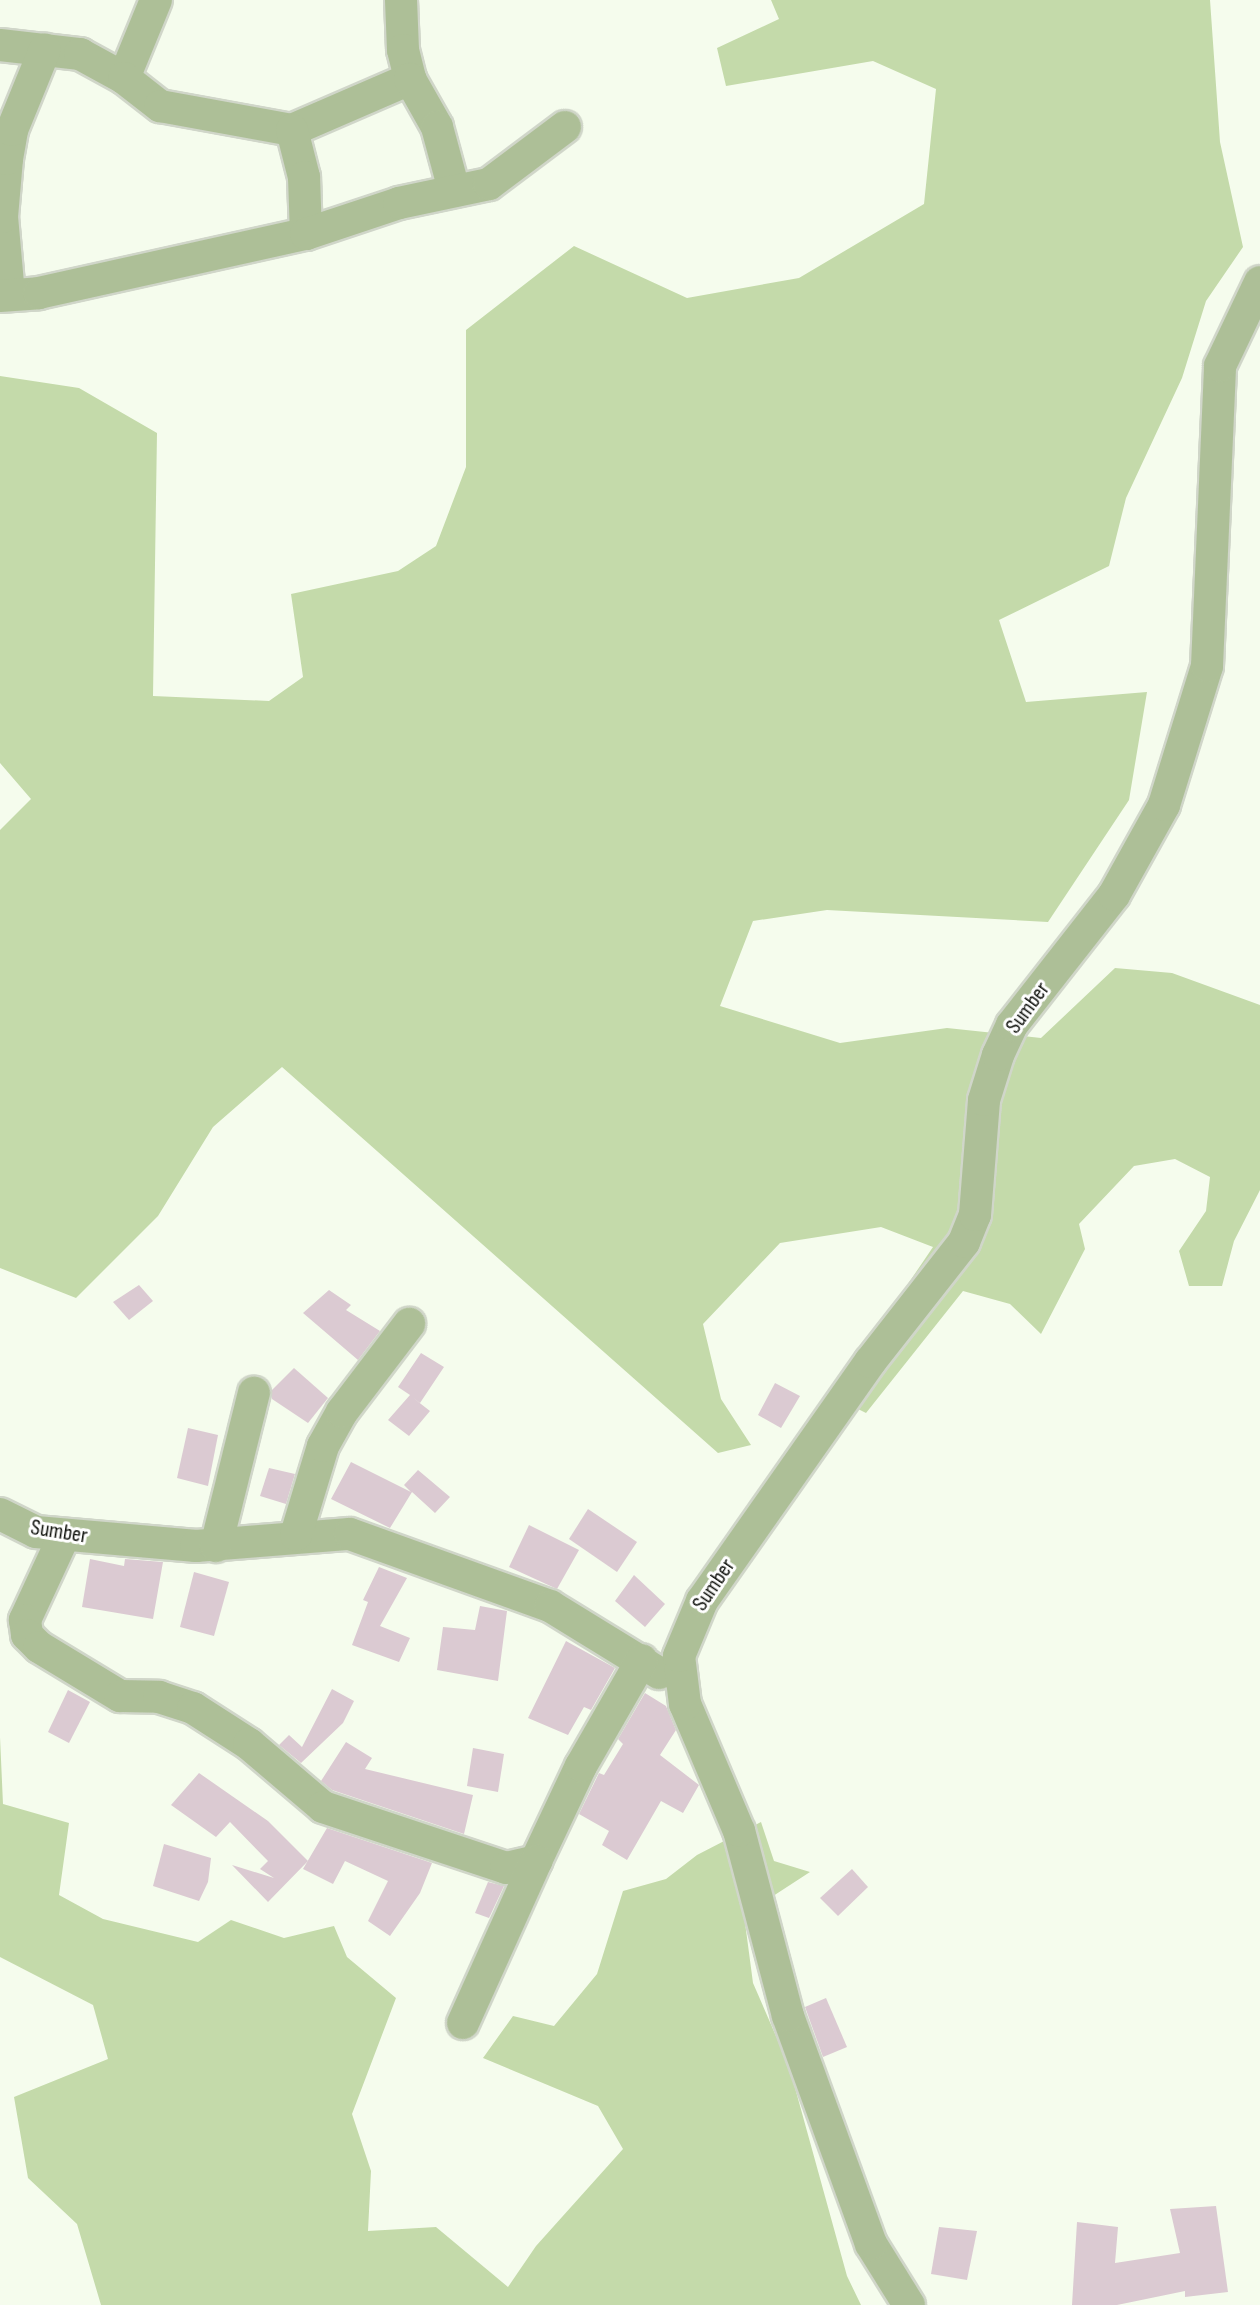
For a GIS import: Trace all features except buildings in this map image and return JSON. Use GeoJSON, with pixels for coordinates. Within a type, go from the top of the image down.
{"type":"FeatureCollection","features":[{"type":"Feature","properties":{"kind":"street"},"geometry":{"type":"LineString","coordinates":[[124,78],[156,0]]}},
{"type":"Feature","properties":{"kind":"street"},"geometry":{"type":"LineString","coordinates":[[401,0],[403,50],[410,79],[437,127],[454,190]]}},
{"type":"Feature","properties":{"kind":"street"},"geometry":{"type":"LineString","coordinates":[[0,45],[80,54],[124,78],[160,106],[292,130],[410,79]]}},
{"type":"Feature","properties":{"kind":"street"},"geometry":{"type":"LineString","coordinates":[[45,49],[12,130],[7,159],[2,217],[4,296],[39,293],[306,234],[454,190],[489,184],[565,127]]}},
{"type":"Feature","properties":{"kind":"street"},"geometry":{"type":"LineString","coordinates":[[292,130],[304,177],[306,234]]}},
{"type":"Feature","properties":{"kind":"street","name":"Sumber"},"geometry":{"type":"LineString","coordinates":[[681,1688],[682,1639],[702,1601],[870,1362],[964,1242],[975,1215],[984,1100],[998,1055],[1012,1025],[1120,886],[1164,805],[1207,666],[1220,366],[1260,282]]}},
{"type":"Feature","properties":{"kind":"street"},"geometry":{"type":"LineString","coordinates":[[296,1535],[323,1446],[342,1412],[409,1324]]}},
{"type":"Feature","properties":{"kind":"street"},"geometry":{"type":"LineString","coordinates":[[216,1546],[254,1393]]}},
{"type":"Feature","properties":{"kind":"street","name":"Sumber"},"geometry":{"type":"LineString","coordinates":[[0,1514],[23,1527],[64,1536],[216,1546],[296,1535],[350,1534],[378,1541],[518,1593],[583,1624],[681,1688]]}},
{"type":"Feature","properties":{"kind":"street"},"geometry":{"type":"LineString","coordinates":[[64,1536],[25,1620],[27,1635],[39,1647],[120,1696],[159,1697],[193,1708],[249,1744],[323,1807],[506,1868],[536,1861]]}},
{"type":"Feature","properties":{"kind":"street"},"geometry":{"type":"LineString","coordinates":[[463,2023],[581,1766],[642,1660]]}},
{"type":"Feature","properties":{"kind":"street"},"geometry":{"type":"LineString","coordinates":[[681,1688],[739,1831],[783,2001],[863,2225],[909,2305]]}},
{"type":"Feature","properties":{"kind":"green space"},"geometry":{"type":"Polygon","coordinates":[[[771,0],[1210,0],[1220,142],[1243,247],[1206,301],[1182,378],[1126,498],[1109,566],[999,620],[1026,702],[1147,692],[1129,800],[1048,922],[827,910],[753,921],[720,1006],[840,1043],[947,1028],[1041,1038],[1115,968],[1172,973],[1260,1005],[1260,1190],[1234,1241],[1222,1286],[1189,1286],[1179,1251],[1206,1211],[1210,1177],[1175,1159],[1134,1166],[1079,1224],[1085,1249],[1041,1334],[1010,1304],[963,1291],[866,1413],[832,1396],[933,1247],[881,1227],[780,1243],[703,1324],[721,1399],[751,1445],[718,1453],[282,1067],[213,1127],[158,1216],[76,1298],[0,1268],[0,830],[31,799],[0,763],[0,376],[79,388],[157,433],[153,696],[269,701],[303,677],[291,594],[398,571],[436,546],[466,467],[466,330],[574,246],[687,298],[799,278],[924,204],[936,89],[873,61],[726,86],[717,48],[779,19],[771,0]]]}},
{"type":"Feature","properties":{"kind":"green space"},"geometry":{"type":"Polygon","coordinates":[[[0,1737],[3,1804],[69,1823],[59,1895],[103,1919],[198,1942],[231,1920],[284,1938],[334,1926],[347,1957],[396,1998],[352,2114],[371,2171],[368,2231],[436,2227],[508,2287],[536,2246],[623,2149],[598,2106],[483,2058],[513,2016],[554,2026],[597,1974],[623,1891],[666,1879],[697,1855],[761,1822],[774,1861],[810,1872],[744,1915],[753,1983],[789,2066],[847,2276],[861,2305],[101,2305],[77,2224],[28,2178],[14,2097],[108,2059],[93,2005],[0,1957],[0,1737]]]}}]}
